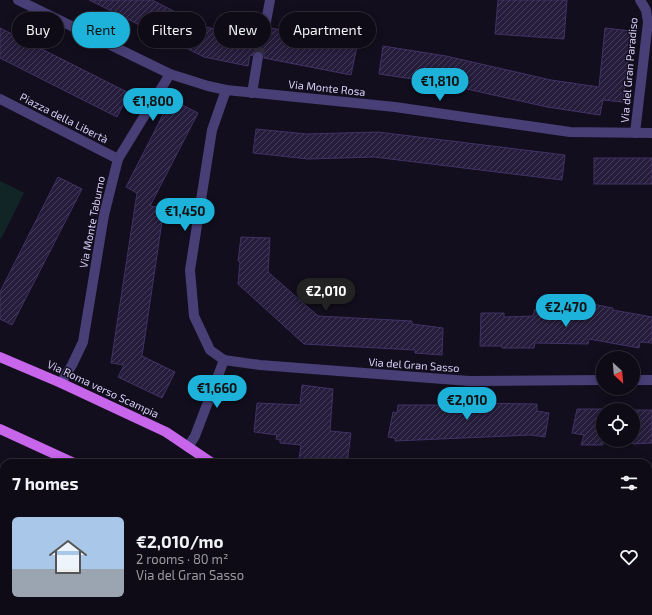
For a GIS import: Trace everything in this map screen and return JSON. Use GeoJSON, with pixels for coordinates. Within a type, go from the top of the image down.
{"type":"FeatureCollection","features":[{"type":"Feature","properties":{"kind":"main road","name":"Via Roma verso Scampia"},"geometry":{"type":"LineString","coordinates":[[0,357],[61,383],[166,432],[206,459]]}},
{"type":"Feature","properties":{"kind":"main road"},"geometry":{"type":"LineString","coordinates":[[0,429],[65,459]]}},
{"type":"Feature","properties":{"kind":"street","name":"Via Monte Rosa"},"geometry":{"type":"LineString","coordinates":[[18,0],[170,74],[226,90],[395,107],[570,132],[652,133]]}},
{"type":"Feature","properties":{"kind":"street"},"geometry":{"type":"LineString","coordinates":[[268,12],[270,0]]}},
{"type":"Feature","properties":{"kind":"street","name":"Via del Gran Paradiso"},"geometry":{"type":"LineString","coordinates":[[635,133],[648,22],[647,5],[640,0]]}},
{"type":"Feature","properties":{"kind":"street"},"geometry":{"type":"LineString","coordinates":[[252,93],[258,57]]}},
{"type":"Feature","properties":{"kind":"street","name":"Via Monte Taburno"},"geometry":{"type":"LineString","coordinates":[[61,383],[83,342],[104,215],[118,159],[170,74]]}},
{"type":"Feature","properties":{"kind":"street"},"geometry":{"type":"LineString","coordinates":[[188,447],[195,436],[224,360],[210,350],[194,316],[190,270],[212,130],[226,90]]}},
{"type":"Feature","properties":{"kind":"street","name":"Piazza della Libertà"},"geometry":{"type":"LineString","coordinates":[[0,99],[118,159]]}},
{"type":"Feature","properties":{"kind":"street","name":"Via del Gran Sasso"},"geometry":{"type":"LineString","coordinates":[[224,360],[260,365],[469,381],[596,380]]}},
{"type":"Feature","properties":{"kind":"street"},"geometry":{"type":"LineString","coordinates":[[640,380],[652,380]]}},
{"type":"Feature","properties":{"kind":"green space"},"geometry":{"type":"Polygon","coordinates":[[[0,181],[24,193],[1,239],[0,238],[0,181]]]}},
{"type":"Feature","properties":{"kind":"building"},"geometry":{"type":"Polygon","coordinates":[[[89,0],[152,0],[176,12],[138,12],[138,24],[130,20],[130,12],[113,12],[89,0]]]}},
{"type":"Feature","properties":{"kind":"building"},"geometry":{"type":"Polygon","coordinates":[[[498,0],[567,0],[564,39],[495,34],[498,0]]]}},
{"type":"Feature","properties":{"kind":"building"},"geometry":{"type":"Polygon","coordinates":[[[206,27],[214,29],[214,48],[271,48],[271,28],[279,30],[279,48],[357,48],[351,75],[264,58],[262,52],[259,51],[255,51],[252,56],[250,55],[248,66],[204,57],[186,48],[206,48],[206,27]]]}},
{"type":"Feature","properties":{"kind":"building"},"geometry":{"type":"Polygon","coordinates":[[[0,28],[12,34],[12,48],[40,48],[129,93],[117,117],[0,58],[0,28]]]}},
{"type":"Feature","properties":{"kind":"building"},"geometry":{"type":"Polygon","coordinates":[[[605,28],[631,31],[623,102],[603,100],[600,115],[547,107],[440,83],[379,74],[383,46],[446,56],[551,80],[599,87],[605,28]]]}},
{"type":"Feature","properties":{"kind":"building"},"geometry":{"type":"Polygon","coordinates":[[[171,99],[198,113],[150,206],[164,208],[142,356],[175,372],[162,398],[118,377],[124,365],[111,363],[137,193],[126,187],[171,99]]]}},
{"type":"Feature","properties":{"kind":"building"},"geometry":{"type":"Polygon","coordinates":[[[256,129],[307,134],[378,132],[565,155],[562,180],[374,157],[308,159],[253,153],[256,129]]]}},
{"type":"Feature","properties":{"kind":"building"},"geometry":{"type":"Polygon","coordinates":[[[594,158],[652,158],[652,184],[594,184],[594,158]]]}},
{"type":"Feature","properties":{"kind":"building"},"geometry":{"type":"Polygon","coordinates":[[[58,177],[82,189],[12,325],[0,319],[0,292],[58,177]]]}},
{"type":"Feature","properties":{"kind":"building"},"geometry":{"type":"Polygon","coordinates":[[[241,237],[270,238],[268,272],[318,316],[412,321],[412,324],[443,328],[442,355],[415,353],[415,350],[304,344],[238,284],[240,262],[238,261],[241,237]]]}},
{"type":"Feature","properties":{"kind":"building"},"geometry":{"type":"Polygon","coordinates":[[[592,304],[613,308],[613,310],[652,317],[652,343],[640,342],[639,348],[589,339],[588,344],[535,343],[534,348],[480,346],[481,313],[504,313],[504,317],[533,316],[535,309],[556,308],[557,311],[591,311],[592,304]]]}},
{"type":"Feature","properties":{"kind":"building"},"geometry":{"type":"Polygon","coordinates":[[[302,385],[333,389],[330,431],[351,433],[348,459],[299,459],[301,445],[280,443],[280,440],[276,439],[277,435],[254,432],[257,403],[300,405],[302,385]]]}},
{"type":"Feature","properties":{"kind":"building"},"geometry":{"type":"Polygon","coordinates":[[[466,403],[537,404],[537,411],[549,413],[545,437],[531,435],[395,441],[395,438],[388,437],[393,412],[397,413],[398,405],[466,405],[466,403]]]}},
{"type":"Feature","properties":{"kind":"building"},"geometry":{"type":"Polygon","coordinates":[[[577,409],[596,409],[596,445],[581,445],[584,435],[572,433],[577,409]]]}},
{"type":"Feature","properties":{"kind":"building"},"geometry":{"type":"Polygon","coordinates":[[[640,410],[652,410],[652,443],[640,444],[640,410]]]}},
{"type":"Feature","properties":{"kind":"tunnel"},"geometry":{"type":"LineString","coordinates":[[258,57],[260,48]]}}]}
